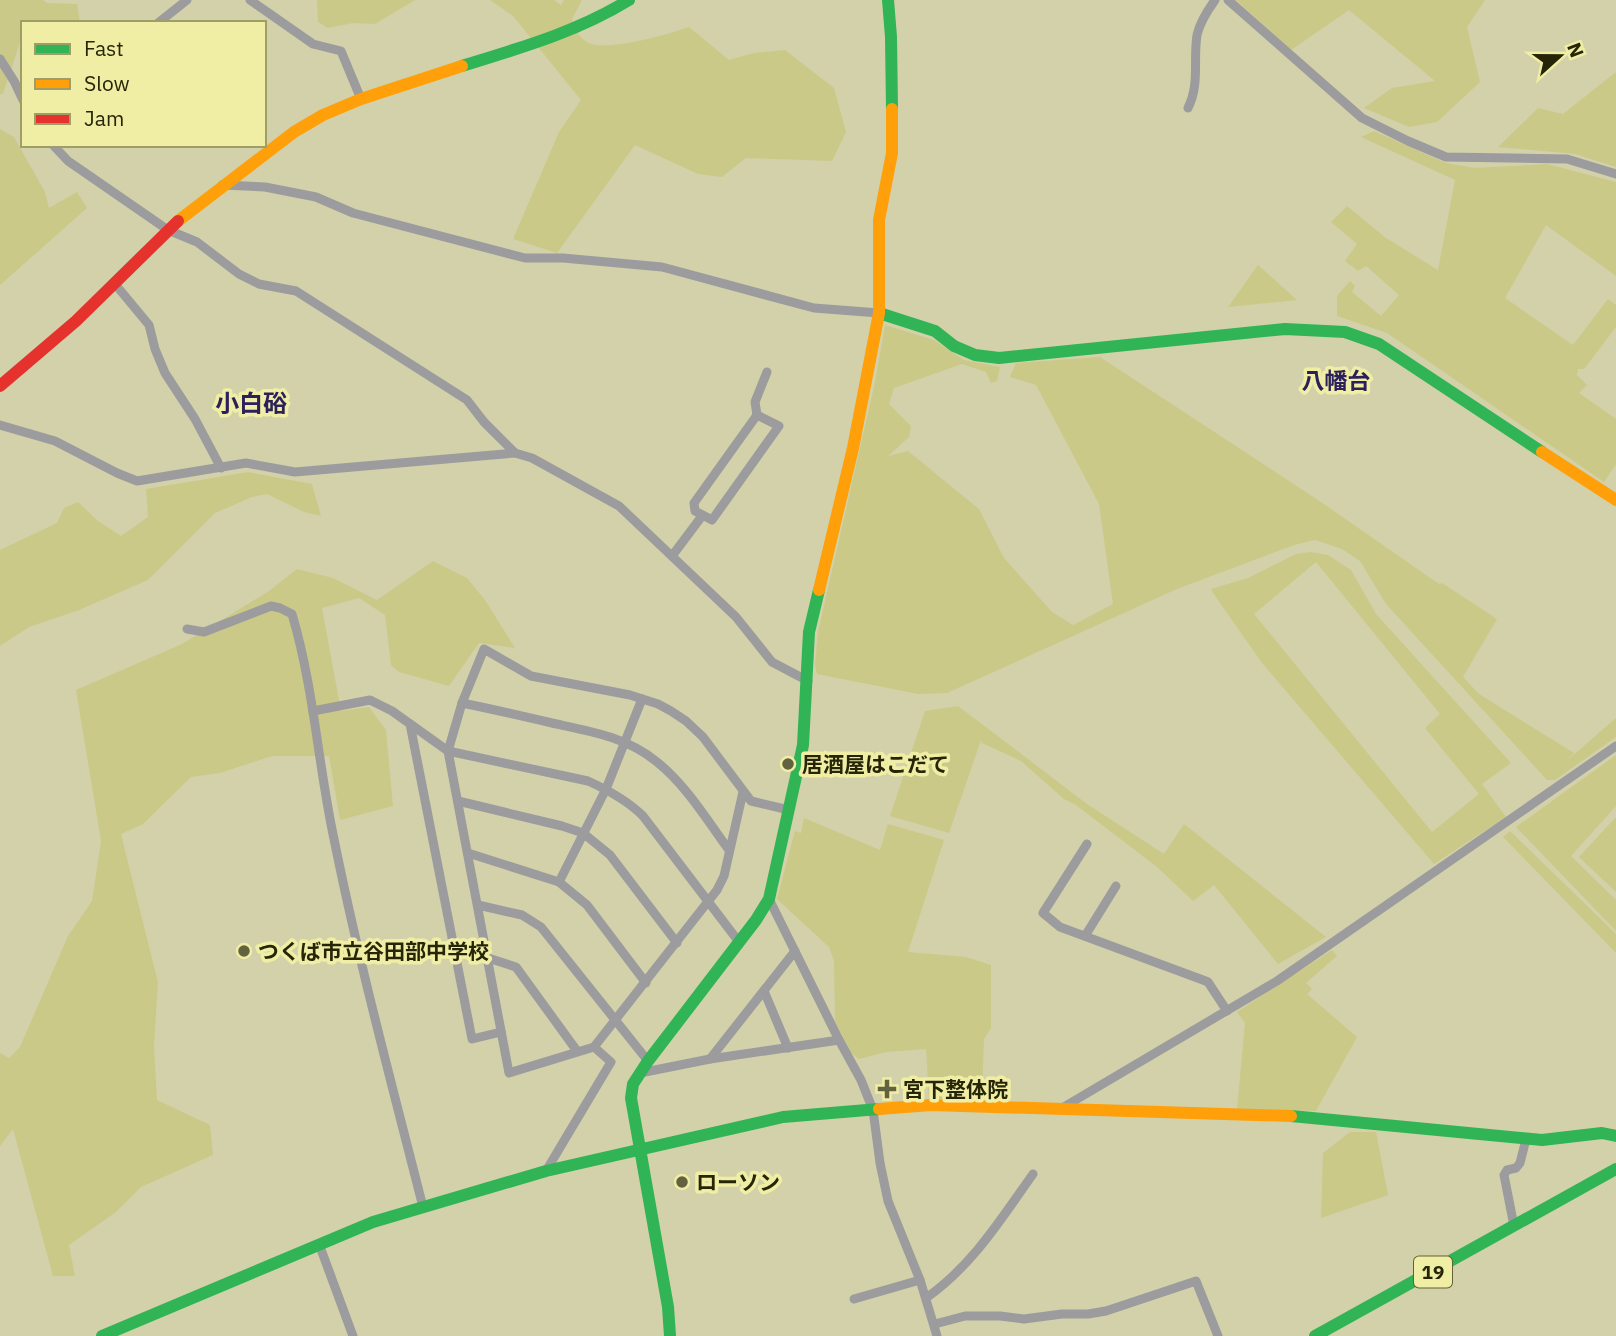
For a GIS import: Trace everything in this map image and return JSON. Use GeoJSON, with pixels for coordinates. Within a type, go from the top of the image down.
{"type":"FeatureCollection","features":[{"type":"Feature","properties":{"kind":"street"},"geometry":{"type":"LineString","coordinates":[[161,21],[187,0]]}},
{"type":"Feature","properties":{"kind":"street"},"geometry":{"type":"LineString","coordinates":[[250,0],[313,44],[341,51],[361,99]]}},
{"type":"Feature","properties":{"kind":"street"},"geometry":{"type":"LineString","coordinates":[[0,386],[76,321],[168,230],[222,185],[294,132],[323,115],[361,99],[563,34],[600,18],[629,0]]}},
{"type":"Feature","properties":{"kind":"street"},"geometry":{"type":"LineString","coordinates":[[670,1336],[668,1307],[631,1098],[632,1084],[769,899],[803,745],[809,632],[853,448],[879,313],[879,220],[891,153],[891,37],[888,0]]}},
{"type":"Feature","properties":{"kind":"street"},"geometry":{"type":"LineString","coordinates":[[1188,107],[1196,83],[1197,36],[1203,17],[1215,0]]}},
{"type":"Feature","properties":{"kind":"street"},"geometry":{"type":"LineString","coordinates":[[1228,0],[1362,118],[1408,141],[1446,157],[1567,159],[1616,174]]}},
{"type":"Feature","properties":{"kind":"street"},"geometry":{"type":"LineString","coordinates":[[0,60],[21,96]]}},
{"type":"Feature","properties":{"kind":"street"},"geometry":{"type":"LineString","coordinates":[[55,147],[68,161],[168,230],[197,242],[258,284],[296,291],[355,326],[467,400],[484,422],[515,453]]}},
{"type":"Feature","properties":{"kind":"street"},"geometry":{"type":"LineString","coordinates":[[222,185],[265,187],[316,197],[353,213],[525,258],[563,258],[662,267],[814,308],[879,313],[935,331],[954,346],[975,355],[999,358],[1285,329],[1345,332],[1379,344],[1616,500]]}},
{"type":"Feature","properties":{"kind":"street"},"geometry":{"type":"LineString","coordinates":[[115,284],[149,325],[165,373],[195,419],[221,468]]}},
{"type":"Feature","properties":{"kind":"street"},"geometry":{"type":"LineString","coordinates":[[757,415],[779,426],[712,520],[702,516],[695,510],[694,503],[757,415],[755,402],[767,372]]}},
{"type":"Feature","properties":{"kind":"street"},"geometry":{"type":"LineString","coordinates":[[0,425],[55,441],[137,481],[246,463],[295,472],[515,453],[532,458],[619,506],[736,617],[772,662],[808,681]]}},
{"type":"Feature","properties":{"kind":"street"},"geometry":{"type":"LineString","coordinates":[[672,556],[702,516]]}},
{"type":"Feature","properties":{"kind":"street"},"geometry":{"type":"LineString","coordinates":[[187,629],[204,632],[271,607],[292,614],[313,711],[333,837],[423,1207]]}},
{"type":"Feature","properties":{"kind":"street"},"geometry":{"type":"LineString","coordinates":[[743,792],[724,876],[709,903],[616,1022],[594,1047],[509,1073],[448,751],[462,702],[484,649],[531,676],[658,704],[686,721],[703,737],[751,801],[789,810]]}},
{"type":"Feature","properties":{"kind":"street"},"geometry":{"type":"LineString","coordinates":[[559,882],[606,789],[642,699]]}},
{"type":"Feature","properties":{"kind":"street"},"geometry":{"type":"LineString","coordinates":[[313,711],[370,700],[380,703],[448,751],[588,781],[606,789],[631,805],[643,817],[739,942]]}},
{"type":"Feature","properties":{"kind":"street"},"geometry":{"type":"LineString","coordinates":[[462,702],[601,734],[643,751],[666,770],[688,794],[729,849]]}},
{"type":"Feature","properties":{"kind":"street"},"geometry":{"type":"LineString","coordinates":[[410,724],[472,1039],[500,1032]]}},
{"type":"Feature","properties":{"kind":"street"},"geometry":{"type":"LineString","coordinates":[[1062,1108],[1227,1011],[1336,942],[1616,746]]}},
{"type":"Feature","properties":{"kind":"street"},"geometry":{"type":"LineString","coordinates":[[458,801],[562,826],[583,834],[610,855],[677,943]]}},
{"type":"Feature","properties":{"kind":"street"},"geometry":{"type":"LineString","coordinates":[[1087,844],[1043,913],[1060,927],[1208,982],[1227,1011]]}},
{"type":"Feature","properties":{"kind":"street"},"geometry":{"type":"LineString","coordinates":[[468,853],[559,882],[587,905],[646,983]]}},
{"type":"Feature","properties":{"kind":"street"},"geometry":{"type":"LineString","coordinates":[[1085,936],[1116,886]]}},
{"type":"Feature","properties":{"kind":"street"},"geometry":{"type":"LineString","coordinates":[[769,899],[861,1080],[873,1110],[888,1202],[920,1280],[937,1336]]}},
{"type":"Feature","properties":{"kind":"street"},"geometry":{"type":"LineString","coordinates":[[478,905],[522,915],[541,927],[648,1061]]}},
{"type":"Feature","properties":{"kind":"street"},"geometry":{"type":"LineString","coordinates":[[710,1059],[795,951]]}},
{"type":"Feature","properties":{"kind":"street"},"geometry":{"type":"LineString","coordinates":[[488,958],[516,967],[577,1051]]}},
{"type":"Feature","properties":{"kind":"street"},"geometry":{"type":"LineString","coordinates":[[764,991],[788,1048]]}},
{"type":"Feature","properties":{"kind":"street"},"geometry":{"type":"LineString","coordinates":[[639,1073],[710,1059],[839,1040]]}},
{"type":"Feature","properties":{"kind":"street"},"geometry":{"type":"LineString","coordinates":[[546,1171],[611,1062],[594,1047]]}},
{"type":"Feature","properties":{"kind":"street"},"geometry":{"type":"LineString","coordinates":[[102,1336],[373,1222],[546,1171],[783,1117],[930,1105],[1062,1108],[1280,1115],[1542,1140],[1602,1133],[1616,1136]]}},
{"type":"Feature","properties":{"kind":"street"},"geometry":{"type":"LineString","coordinates":[[1514,1226],[1504,1175],[1507,1170],[1516,1168],[1520,1163],[1526,1139]]}},
{"type":"Feature","properties":{"kind":"street","name":"19"},"geometry":{"type":"LineString","coordinates":[[1315,1336],[1616,1169]]}},
{"type":"Feature","properties":{"kind":"street"},"geometry":{"type":"LineString","coordinates":[[926,1298],[968,1263],[1033,1174]]}},
{"type":"Feature","properties":{"kind":"street"},"geometry":{"type":"LineString","coordinates":[[319,1244],[353,1336]]}},
{"type":"Feature","properties":{"kind":"street"},"geometry":{"type":"LineString","coordinates":[[853,1299],[920,1280]]}},
{"type":"Feature","properties":{"kind":"street"},"geometry":{"type":"LineString","coordinates":[[935,1324],[965,1316],[1024,1319],[1088,1314],[1106,1311],[1196,1281],[1218,1336]]}},
{"type":"Feature","properties":{"kind":"shaded area"},"geometry":{"type":"Polygon","coordinates":[[[0,0],[43,0],[47,3],[77,4],[80,21],[21,21],[21,39],[3,94],[0,94],[0,0]]]}},
{"type":"Feature","properties":{"kind":"shaded area"},"geometry":{"type":"Polygon","coordinates":[[[317,0],[415,0],[375,24],[353,23],[328,28],[318,22],[317,0]]]}},
{"type":"Feature","properties":{"kind":"shaded area"},"geometry":{"type":"Polygon","coordinates":[[[490,0],[554,0],[561,5],[564,0],[582,0],[572,19],[581,37],[595,45],[637,41],[689,27],[729,60],[754,53],[785,50],[834,88],[846,132],[832,161],[746,158],[722,177],[698,174],[635,145],[557,253],[513,239],[559,132],[581,100],[513,16],[490,0]]]}},
{"type":"Feature","properties":{"kind":"shaded area"},"geometry":{"type":"Polygon","coordinates":[[[1236,0],[1485,0],[1467,27],[1480,82],[1437,122],[1409,127],[1364,108],[1392,88],[1435,81],[1349,10],[1291,50],[1236,0]]]}},
{"type":"Feature","properties":{"kind":"shaded area"},"geometry":{"type":"Polygon","coordinates":[[[1616,72],[1616,167],[1575,154],[1498,147],[1538,108],[1563,114],[1616,72]]]}},
{"type":"Feature","properties":{"kind":"shaded area"},"geometry":{"type":"Polygon","coordinates":[[[0,129],[14,137],[45,192],[49,208],[77,192],[87,208],[0,285],[0,129]]]}},
{"type":"Feature","properties":{"kind":"shaded area"},"geometry":{"type":"Polygon","coordinates":[[[1374,131],[1446,163],[1475,168],[1547,164],[1616,182],[1616,276],[1546,225],[1505,298],[1573,345],[1608,299],[1616,305],[1616,327],[1584,369],[1578,369],[1577,375],[1587,385],[1579,393],[1616,419],[1616,464],[1604,482],[1387,333],[1337,316],[1337,296],[1350,281],[1355,286],[1352,292],[1381,316],[1399,295],[1366,266],[1358,271],[1345,261],[1357,244],[1331,222],[1347,206],[1386,238],[1438,270],[1455,180],[1361,137],[1374,131]]]}},
{"type":"Feature","properties":{"kind":"shaded area"},"geometry":{"type":"Polygon","coordinates":[[[1258,265],[1297,300],[1228,307],[1258,265]]]}},
{"type":"Feature","properties":{"kind":"shaded area"},"geometry":{"type":"Polygon","coordinates":[[[885,325],[934,340],[964,360],[1000,367],[997,381],[991,383],[986,372],[962,364],[894,388],[889,404],[911,426],[909,437],[888,456],[908,451],[979,509],[1004,558],[1052,612],[1073,625],[1113,604],[1099,504],[1036,385],[1010,377],[1016,363],[1100,357],[1321,502],[1439,584],[1442,583],[1497,619],[1463,677],[1479,694],[1574,753],[1564,763],[1616,718],[1616,737],[1555,780],[1547,780],[1386,604],[1360,561],[1342,549],[1315,540],[1294,545],[1177,589],[947,693],[918,694],[817,674],[815,665],[818,632],[875,382],[885,325]]]}},
{"type":"Feature","properties":{"kind":"shaded area"},"geometry":{"type":"Polygon","coordinates":[[[248,472],[312,484],[321,516],[304,512],[267,494],[252,497],[215,513],[148,580],[79,610],[29,627],[0,646],[0,550],[57,523],[64,508],[78,502],[98,521],[121,536],[148,517],[146,489],[248,472]]]}},
{"type":"Feature","properties":{"kind":"shaded area"},"geometry":{"type":"Polygon","coordinates":[[[1311,552],[1328,555],[1351,570],[1376,614],[1511,763],[1482,784],[1506,817],[1434,864],[1262,663],[1211,589],[1248,578],[1296,554],[1311,552]],[[1316,562],[1254,614],[1432,832],[1479,794],[1425,728],[1440,714],[1316,562]]]}},
{"type":"Feature","properties":{"kind":"shaded area"},"geometry":{"type":"Polygon","coordinates":[[[433,561],[467,578],[485,600],[515,648],[479,643],[449,686],[399,672],[391,665],[385,615],[359,598],[322,608],[341,711],[369,707],[386,730],[393,806],[340,820],[329,756],[272,756],[220,773],[191,777],[143,824],[121,834],[158,982],[154,1046],[157,1100],[210,1125],[213,1155],[141,1187],[116,1212],[69,1245],[75,1276],[53,1276],[13,1129],[0,1146],[0,1053],[9,1058],[20,1047],[68,936],[92,901],[101,841],[76,690],[182,644],[269,591],[297,569],[333,578],[377,600],[433,561]]]}},
{"type":"Feature","properties":{"kind":"shaded area"},"geometry":{"type":"Polygon","coordinates":[[[958,706],[1087,804],[1164,854],[1184,824],[1326,937],[1278,964],[1214,885],[1193,901],[1157,867],[1076,805],[1064,799],[1021,761],[982,743],[981,740],[949,833],[890,816],[925,711],[958,706]]]}},
{"type":"Feature","properties":{"kind":"shaded area"},"geometry":{"type":"Polygon","coordinates":[[[1616,755],[1616,806],[1571,856],[1616,900],[1616,931],[1516,827],[1616,755]]]}},
{"type":"Feature","properties":{"kind":"shaded area"},"geometry":{"type":"Polygon","coordinates":[[[1616,817],[1616,892],[1579,857],[1616,817]]]}},
{"type":"Feature","properties":{"kind":"shaded area"},"geometry":{"type":"Polygon","coordinates":[[[804,818],[880,850],[888,824],[944,840],[908,952],[966,957],[991,965],[991,1028],[984,1039],[982,1095],[929,1100],[926,1049],[886,1052],[859,1059],[851,1053],[835,1021],[834,961],[829,947],[777,899],[795,831],[801,833],[804,818]]]}},
{"type":"Feature","properties":{"kind":"shaded area"},"geometry":{"type":"Polygon","coordinates":[[[1510,831],[1616,934],[1616,953],[1503,837],[1510,831]]]}},
{"type":"Feature","properties":{"kind":"shaded area"},"geometry":{"type":"Polygon","coordinates":[[[1332,950],[1337,956],[1306,983],[1312,989],[1307,994],[1357,1037],[1316,1111],[1237,1109],[1245,1023],[1237,1012],[1332,950]]]}},
{"type":"Feature","properties":{"kind":"shaded area"},"geometry":{"type":"Polygon","coordinates":[[[1350,1132],[1376,1132],[1388,1195],[1321,1218],[1323,1153],[1350,1132]]]}},
{"type":"Feature","properties":{"kind":"traffic: fast"},"geometry":{"type":"LineString","coordinates":[[462,66],[569,30],[629,0]]}},
{"type":"Feature","properties":{"kind":"traffic: fast"},"geometry":{"type":"LineString","coordinates":[[888,0],[892,109]]}},
{"type":"Feature","properties":{"kind":"traffic: fast"},"geometry":{"type":"LineString","coordinates":[[879,313],[935,331],[954,346],[975,355],[999,358],[1285,329],[1345,332],[1379,344],[1542,452]]}},
{"type":"Feature","properties":{"kind":"traffic: fast"},"geometry":{"type":"LineString","coordinates":[[670,1336],[668,1307],[631,1098],[633,1084],[769,899],[803,745],[809,632],[819,590]]}},
{"type":"Feature","properties":{"kind":"traffic: fast"},"geometry":{"type":"LineString","coordinates":[[102,1336],[373,1222],[546,1171],[783,1117],[879,1109]]}},
{"type":"Feature","properties":{"kind":"traffic: fast"},"geometry":{"type":"LineString","coordinates":[[1291,1116],[1542,1140],[1602,1133],[1616,1136]]}},
{"type":"Feature","properties":{"kind":"traffic: fast"},"geometry":{"type":"LineString","coordinates":[[1315,1336],[1616,1169]]}},
{"type":"Feature","properties":{"kind":"traffic: slow"},"geometry":{"type":"LineString","coordinates":[[178,221],[294,132],[323,115],[361,99],[462,66]]}},
{"type":"Feature","properties":{"kind":"traffic: slow"},"geometry":{"type":"LineString","coordinates":[[819,590],[853,448],[879,313],[879,220],[892,153],[892,109]]}},
{"type":"Feature","properties":{"kind":"traffic: slow"},"geometry":{"type":"LineString","coordinates":[[1542,452],[1616,500]]}},
{"type":"Feature","properties":{"kind":"traffic: slow"},"geometry":{"type":"LineString","coordinates":[[879,1109],[931,1105],[1291,1116]]}},
{"type":"Feature","properties":{"kind":"traffic: jam"},"geometry":{"type":"LineString","coordinates":[[0,386],[76,321],[178,221]]}},
{"type":"Feature","properties":{"kind":"place","name":"居酒屋はこだて"},"geometry":{"type":"Point","coordinates":[788,764]}},
{"type":"Feature","properties":{"kind":"place","name":"つくば市立谷田部中学校"},"geometry":{"type":"Point","coordinates":[244,951]}},
{"type":"Feature","properties":{"kind":"place","name":"宮下整体院"},"geometry":{"type":"Point","coordinates":[887,1089]}},
{"type":"Feature","properties":{"kind":"place","name":"ローソン"},"geometry":{"type":"Point","coordinates":[682,1182]}},
{"type":"Feature","properties":{"kind":"district","name":"八幡台"},"geometry":{"type":"Point","coordinates":[1336,380]}},
{"type":"Feature","properties":{"kind":"district","name":"小白硲"},"geometry":{"type":"Point","coordinates":[251,403]}}]}
